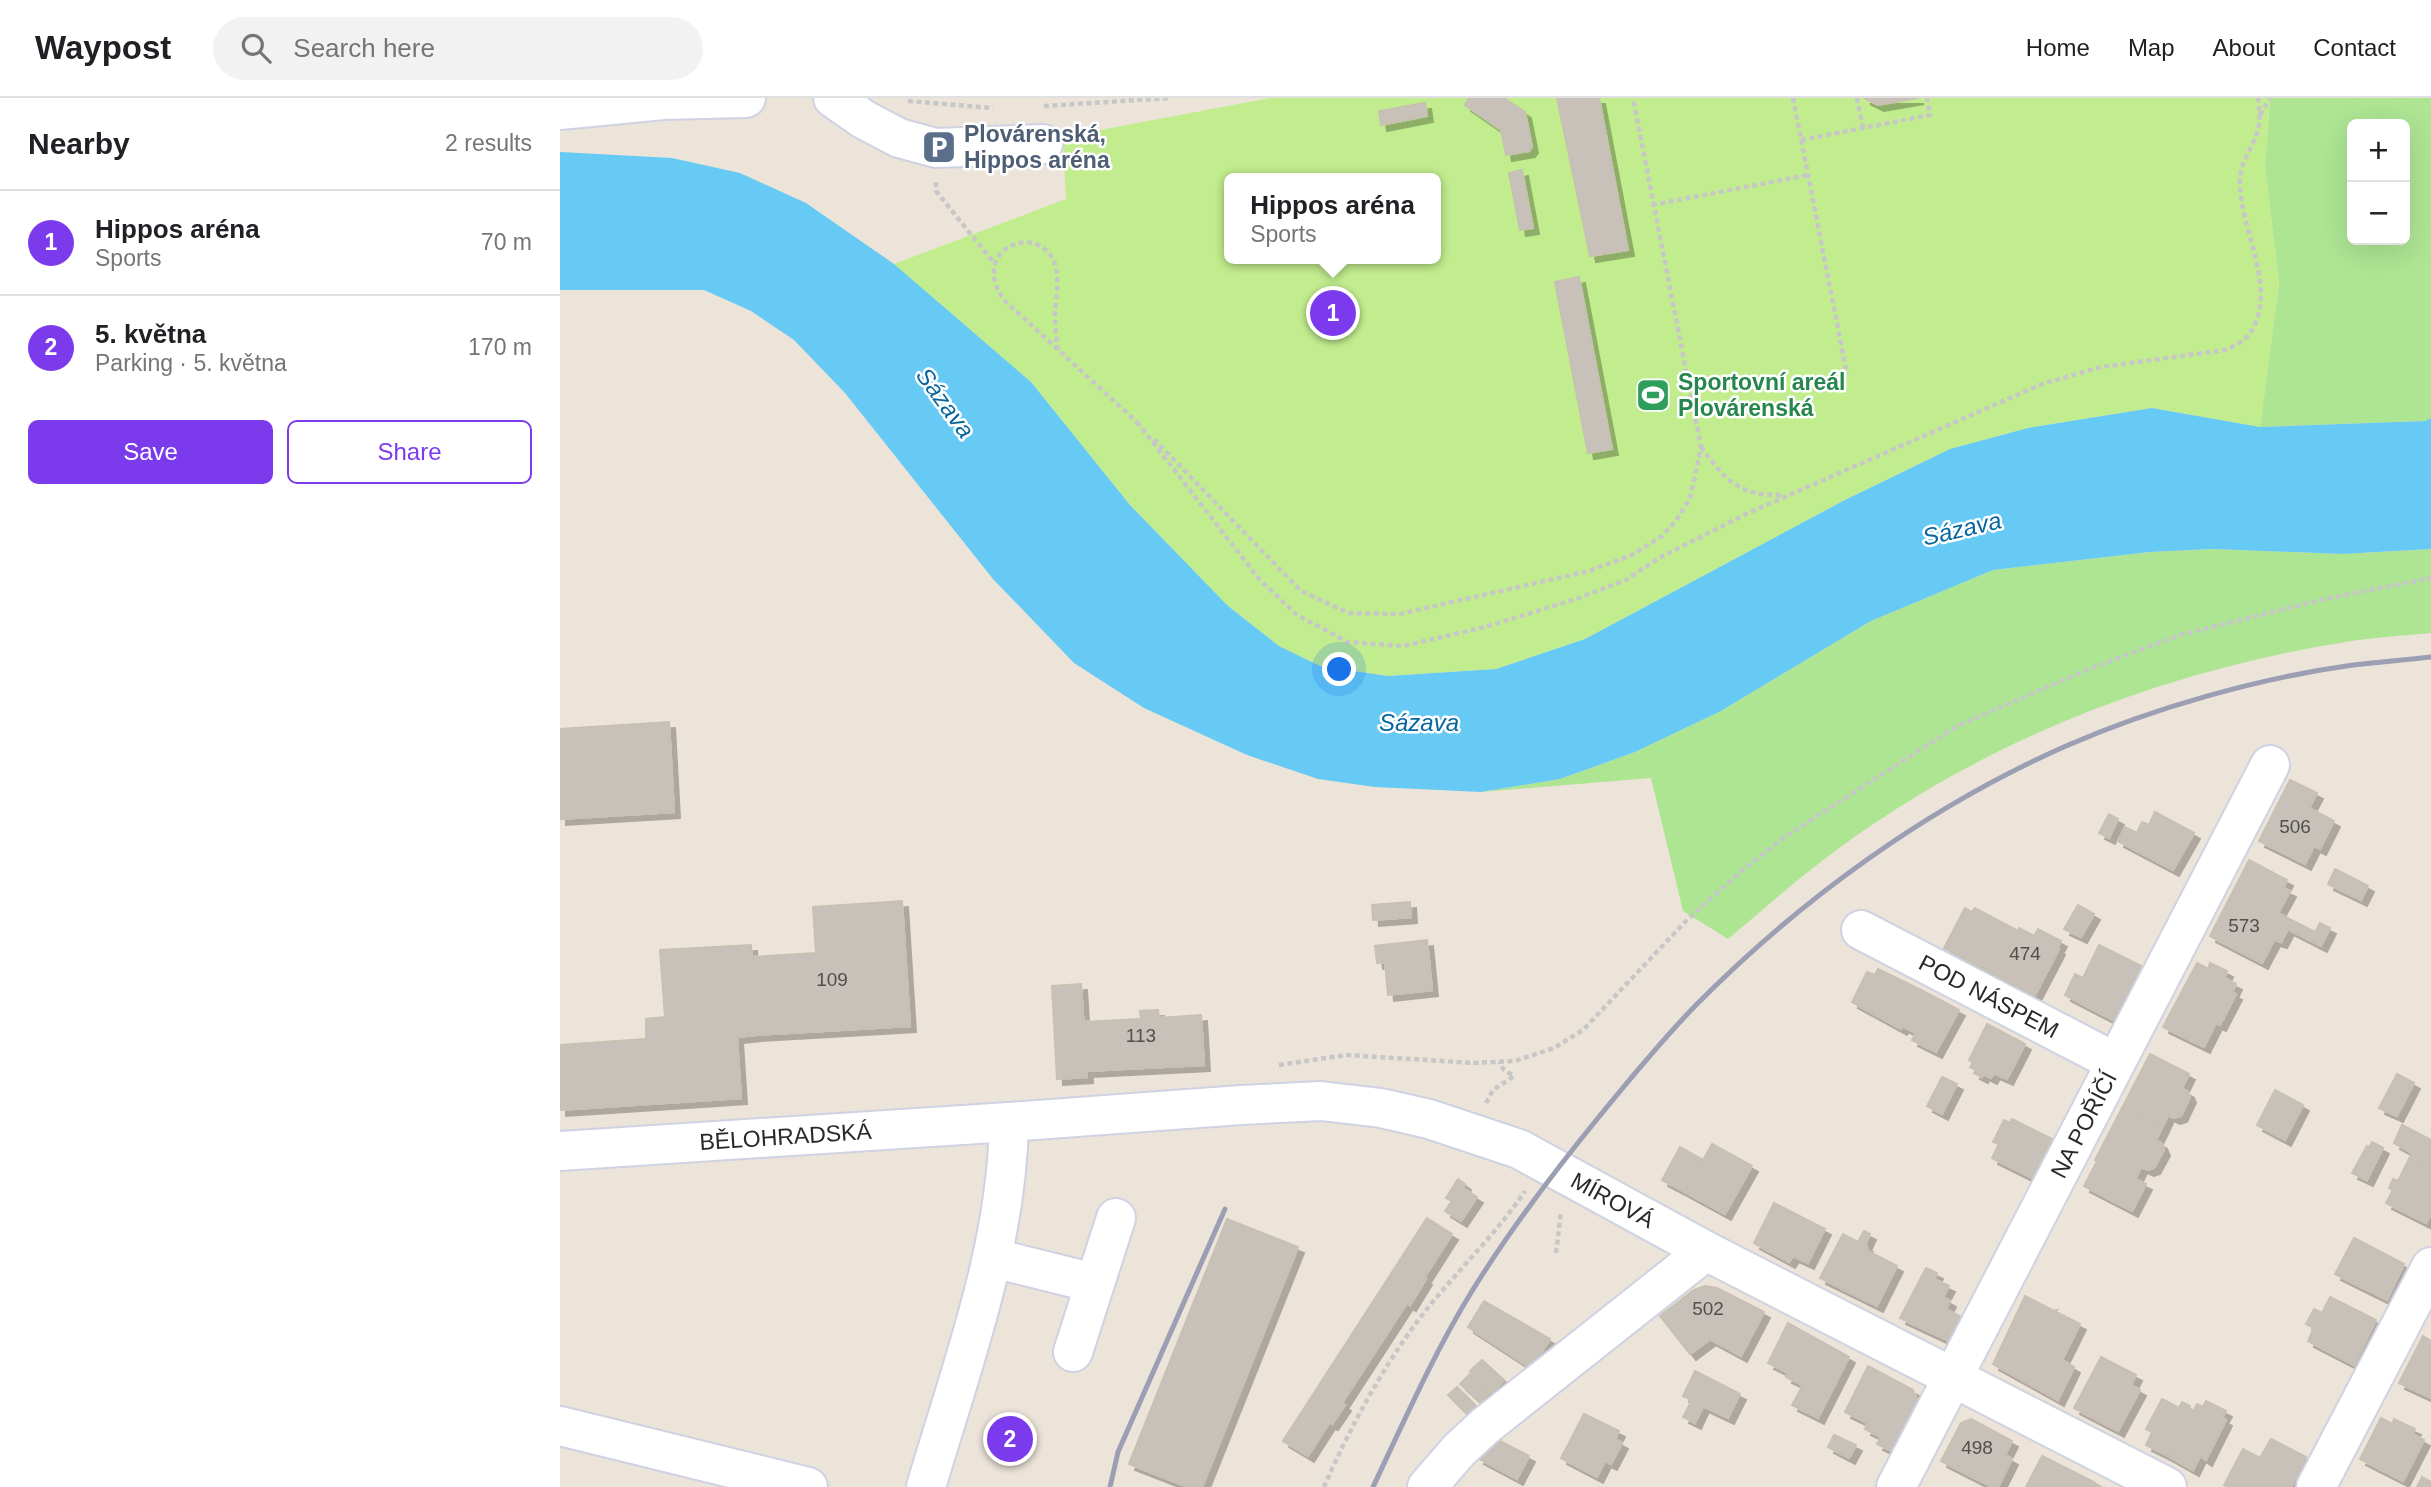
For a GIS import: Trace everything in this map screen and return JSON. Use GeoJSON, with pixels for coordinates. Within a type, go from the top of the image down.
{"type":"FeatureCollection","features":[{"type":"Feature","properties":{"kind":"street"},"geometry":{"type":"LineString","coordinates":[[560,110],[663,100],[746,98]]}},
{"type":"Feature","properties":{"kind":"street"},"geometry":{"type":"LineString","coordinates":[[834,98],[863,119],[899,138],[936,148],[1043,144]]}},
{"type":"Feature","properties":{"kind":"street","name":"NA POŘÍČÍ"},"geometry":{"type":"LineString","coordinates":[[1896,1487],[2270,765]]}},
{"type":"Feature","properties":{"kind":"street","name":"POD NÁSPEM"},"geometry":{"type":"LineString","coordinates":[[1861,930],[2115,1062]]}},
{"type":"Feature","properties":{"kind":"street","name":"MÍROVÁ"},"geometry":{"type":"LineString","coordinates":[[1009,1122],[1321,1101],[1381,1108],[1429,1119],[1519,1149],[1706,1251],[2167,1487]]}},
{"type":"Feature","properties":{"kind":"street"},"geometry":{"type":"LineString","coordinates":[[926,1487],[993,1258],[1005,1188],[1009,1122]]}},
{"type":"Feature","properties":{"kind":"street","name":"BĚLOHRADSKÁ"},"geometry":{"type":"LineString","coordinates":[[560,1151],[1009,1122]]}},
{"type":"Feature","properties":{"kind":"street"},"geometry":{"type":"LineString","coordinates":[[1073,1352],[1116,1218]]}},
{"type":"Feature","properties":{"kind":"street"},"geometry":{"type":"LineString","coordinates":[[1427,1487],[1459,1450],[1485,1426],[1706,1251]]}},
{"type":"Feature","properties":{"kind":"street"},"geometry":{"type":"LineString","coordinates":[[993,1258],[1094,1283]]}},
{"type":"Feature","properties":{"kind":"street"},"geometry":{"type":"LineString","coordinates":[[2316,1487],[2431,1267]]}},
{"type":"Feature","properties":{"kind":"street"},"geometry":{"type":"LineString","coordinates":[[560,1426],[808,1487]]}},
{"type":"Feature","properties":{"kind":"path"},"geometry":{"type":"LineString","coordinates":[[1032,107],[1170,98]]}},
{"type":"Feature","properties":{"kind":"path"},"geometry":{"type":"LineString","coordinates":[[1058,350],[1055,314],[1058,285],[1055,262],[1046,249],[1031,243],[1012,245],[998,255],[994,263],[993,278],[1004,300],[1058,350],[1137,422],[1301,591],[1349,613],[1399,614],[1589,571],[1632,555],[1662,536],[1690,499],[1701,447],[1633,98]]}},
{"type":"Feature","properties":{"kind":"path"},"geometry":{"type":"LineString","coordinates":[[1793,98],[1847,375]]}},
{"type":"Feature","properties":{"kind":"path"},"geometry":{"type":"LineString","coordinates":[[1857,98],[1863,128]]}},
{"type":"Feature","properties":{"kind":"path"},"geometry":{"type":"LineString","coordinates":[[1801,140],[1930,115],[1927,98]]}},
{"type":"Feature","properties":{"kind":"path"},"geometry":{"type":"LineString","coordinates":[[1137,422],[1259,579],[1297,615],[1348,642],[1403,646],[1485,627],[1576,599],[1626,580],[1659,558],[1787,495],[2042,384],[2101,367],[2225,350],[2243,341],[2257,321],[2262,292],[2239,190],[2240,170],[2245,154],[2259,129],[2258,98]]}},
{"type":"Feature","properties":{"kind":"path"},"geometry":{"type":"LineString","coordinates":[[2260,116],[2270,98]]}},
{"type":"Feature","properties":{"kind":"path"},"geometry":{"type":"LineString","coordinates":[[900,100],[1004,108]]}},
{"type":"Feature","properties":{"kind":"path"},"geometry":{"type":"LineString","coordinates":[[936,148],[936,191],[994,263]]}},
{"type":"Feature","properties":{"kind":"path"},"geometry":{"type":"LineString","coordinates":[[1652,205],[1808,175]]}},
{"type":"Feature","properties":{"kind":"path"},"geometry":{"type":"LineString","coordinates":[[1701,447],[1720,474],[1736,485],[1753,493],[1787,495]]}},
{"type":"Feature","properties":{"kind":"path"},"geometry":{"type":"LineString","coordinates":[[1274,1066],[1346,1055],[1446,1062],[1515,1061],[1554,1048],[1583,1030],[1677,930],[1740,872],[1786,836],[1957,726],[2089,669],[2180,635],[2325,599],[2431,578]]}},
{"type":"Feature","properties":{"kind":"path"},"geometry":{"type":"LineString","coordinates":[[1482,1111],[1493,1090],[1514,1076],[1504,1070],[1499,1062]]}},
{"type":"Feature","properties":{"kind":"path"},"geometry":{"type":"LineString","coordinates":[[1324,1487],[1355,1424],[1402,1343],[1434,1300],[1510,1214],[1545,1163]]}},
{"type":"Feature","properties":{"kind":"green space","name":"Sportovní areál Plovárenská"},"geometry":{"type":"Polygon","coordinates":[[[1270,98],[2270,98],[2265,167],[2279,283],[2260,427],[2152,408],[2028,428],[1950,449],[1843,501],[1585,639],[1496,669],[1388,676],[1320,666],[1279,646],[1228,606],[1130,505],[1031,382],[894,264],[1066,199],[1063,137],[1270,98]]]}},
{"type":"Feature","properties":{"kind":"green space"},"geometry":{"type":"Polygon","coordinates":[[[2270,98],[2431,98],[2431,418],[2425,421],[2260,427],[2279,283],[2265,167],[2270,98]]]}},
{"type":"Feature","properties":{"kind":"green space"},"geometry":{"type":"Polygon","coordinates":[[[2212,549],[2342,554],[2431,549],[2431,633],[2357,640],[2275,655],[2136,694],[2068,720],[2002,750],[1938,784],[1877,822],[1806,873],[1728,939],[1683,911],[1651,778],[1481,792],[1560,779],[1635,752],[1721,711],[1871,621],[1993,570],[2150,552],[2212,549]]]}},
{"type":"Feature","properties":{"kind":"water","name":"Sázava"},"geometry":{"type":"Polygon","coordinates":[[[560,152],[672,158],[740,173],[806,203],[894,264],[1031,382],[1130,505],[1228,606],[1279,646],[1320,666],[1388,676],[1496,669],[1585,639],[1843,501],[1950,449],[2028,428],[2152,408],[2260,427],[2425,421],[2431,418],[2431,549],[2342,554],[2212,549],[2150,552],[1993,570],[1871,621],[1721,711],[1635,752],[1560,779],[1481,792],[1375,787],[1318,779],[1247,755],[1144,708],[1074,663],[993,579],[845,393],[794,340],[751,311],[704,290],[560,290],[560,152]]]}},
{"type":"Feature","properties":{"kind":"building"},"geometry":{"type":"Polygon","coordinates":[[[1469,98],[1504,98],[1525,112],[1532,147],[1529,151],[1506,155],[1501,130],[1465,105],[1469,98]]]}},
{"type":"Feature","properties":{"kind":"building"},"geometry":{"type":"Polygon","coordinates":[[[1557,98],[1599,98],[1628,250],[1590,256],[1557,98]]]}},
{"type":"Feature","properties":{"kind":"building"},"geometry":{"type":"Polygon","coordinates":[[[1864,98],[1918,98],[1878,105],[1864,98]]]}},
{"type":"Feature","properties":{"kind":"building"},"geometry":{"type":"Polygon","coordinates":[[[1425,103],[1427,116],[1381,125],[1379,111],[1425,103]]]}},
{"type":"Feature","properties":{"kind":"building"},"geometry":{"type":"Polygon","coordinates":[[[1522,170],[1533,228],[1520,230],[1509,173],[1522,170]]]}},
{"type":"Feature","properties":{"kind":"building"},"geometry":{"type":"Polygon","coordinates":[[[1579,277],[1612,449],[1588,453],[1555,282],[1579,277]]]}},
{"type":"Feature","properties":{"kind":"building"},"geometry":{"type":"Polygon","coordinates":[[[669,722],[674,812],[560,819],[560,729],[669,722]]]}},
{"type":"Feature","properties":{"kind":"building"},"geometry":{"type":"Polygon","coordinates":[[[2290,780],[2317,793],[2309,808],[2334,821],[2320,849],[2314,846],[2305,864],[2259,841],[2290,780]]]}},
{"type":"Feature","properties":{"kind":"building"},"geometry":{"type":"Polygon","coordinates":[[[2155,812],[2194,833],[2173,870],[2118,841],[2125,827],[2137,833],[2142,822],[2149,825],[2155,812]]]}},
{"type":"Feature","properties":{"kind":"building"},"geometry":{"type":"Polygon","coordinates":[[[2109,814],[2118,819],[2109,838],[2099,833],[2109,814]]]}},
{"type":"Feature","properties":{"kind":"building"},"geometry":{"type":"Polygon","coordinates":[[[2249,860],[2287,880],[2283,888],[2290,891],[2278,913],[2315,932],[2320,923],[2330,928],[2321,946],[2229,899],[2249,860]]]}},
{"type":"Feature","properties":{"kind":"building"},"geometry":{"type":"Polygon","coordinates":[[[2335,869],[2368,886],[2361,900],[2328,884],[2335,869]]]}},
{"type":"Feature","properties":{"kind":"building"},"geometry":{"type":"Polygon","coordinates":[[[2229,899],[2288,929],[2281,942],[2274,940],[2262,963],[2210,936],[2229,899]]]}},
{"type":"Feature","properties":{"kind":"building"},"geometry":{"type":"Polygon","coordinates":[[[902,901],[910,1026],[755,1035],[752,957],[816,953],[813,907],[902,901]]]}},
{"type":"Feature","properties":{"kind":"building"},"geometry":{"type":"Polygon","coordinates":[[[1410,902],[1411,917],[1373,920],[1372,905],[1410,902]]]}},
{"type":"Feature","properties":{"kind":"building"},"geometry":{"type":"Polygon","coordinates":[[[2078,905],[2094,914],[2081,937],[2064,929],[2078,905]]]}},
{"type":"Feature","properties":{"kind":"building"},"geometry":{"type":"Polygon","coordinates":[[[1965,908],[1972,912],[1975,908],[2018,931],[1995,974],[1944,948],[1965,908]]]}},
{"type":"Feature","properties":{"kind":"building"},"geometry":{"type":"Polygon","coordinates":[[[2019,928],[2034,936],[2038,929],[2061,941],[2035,995],[1995,974],[2019,928]]]}},
{"type":"Feature","properties":{"kind":"building"},"geometry":{"type":"Polygon","coordinates":[[[1427,940],[1432,990],[1388,995],[1385,962],[1377,963],[1375,946],[1427,940]]]}},
{"type":"Feature","properties":{"kind":"building"},"geometry":{"type":"Polygon","coordinates":[[[751,945],[755,1035],[737,1037],[741,1098],[560,1110],[560,1045],[646,1039],[646,1019],[665,1017],[660,950],[751,945]]]}},
{"type":"Feature","properties":{"kind":"building"},"geometry":{"type":"Polygon","coordinates":[[[2099,945],[2141,966],[2113,1020],[2065,995],[2075,974],[2083,978],[2099,945]]]}},
{"type":"Feature","properties":{"kind":"building"},"geometry":{"type":"Polygon","coordinates":[[[2197,963],[2208,969],[2210,963],[2227,971],[2224,978],[2236,984],[2232,992],[2236,994],[2220,1025],[2216,1023],[2204,1047],[2163,1027],[2197,963]]]}},
{"type":"Feature","properties":{"kind":"building"},"geometry":{"type":"Polygon","coordinates":[[[1878,969],[1921,990],[1901,1029],[1852,1002],[1867,972],[1875,975],[1878,969]]]}},
{"type":"Feature","properties":{"kind":"building"},"geometry":{"type":"Polygon","coordinates":[[[1081,984],[1087,1077],[1057,1079],[1052,986],[1081,984]]]}},
{"type":"Feature","properties":{"kind":"building"},"geometry":{"type":"Polygon","coordinates":[[[1921,990],[1959,1010],[1936,1052],[1912,1040],[1916,1033],[1902,1026],[1921,990]]]}},
{"type":"Feature","properties":{"kind":"building"},"geometry":{"type":"Polygon","coordinates":[[[1158,1010],[1159,1018],[1201,1015],[1204,1065],[1087,1071],[1084,1022],[1141,1019],[1140,1011],[1158,1010]]]}},
{"type":"Feature","properties":{"kind":"building"},"geometry":{"type":"Polygon","coordinates":[[[1987,1024],[2025,1044],[2007,1079],[1994,1073],[1991,1078],[1983,1074],[1982,1077],[1970,1067],[1973,1062],[1969,1060],[1987,1024]]]}},
{"type":"Feature","properties":{"kind":"building"},"geometry":{"type":"Polygon","coordinates":[[[2150,1054],[2189,1074],[2182,1088],[2190,1097],[2181,1116],[2174,1118],[2168,1115],[2162,1128],[2122,1108],[2150,1054]]]}},
{"type":"Feature","properties":{"kind":"building"},"geometry":{"type":"Polygon","coordinates":[[[2397,1074],[2414,1083],[2397,1116],[2379,1108],[2397,1074]]]}},
{"type":"Feature","properties":{"kind":"building"},"geometry":{"type":"Polygon","coordinates":[[[1942,1077],[1957,1084],[1942,1114],[1927,1106],[1942,1077]]]}},
{"type":"Feature","properties":{"kind":"building"},"geometry":{"type":"Polygon","coordinates":[[[2275,1090],[2303,1105],[2285,1140],[2257,1125],[2275,1090]]]}},
{"type":"Feature","properties":{"kind":"building"},"geometry":{"type":"Polygon","coordinates":[[[2122,1108],[2162,1128],[2156,1140],[2164,1150],[2154,1168],[2148,1170],[2141,1167],[2135,1180],[2095,1160],[2122,1108]]]}},
{"type":"Feature","properties":{"kind":"building"},"geometry":{"type":"Polygon","coordinates":[[[2012,1119],[2052,1139],[2032,1178],[1992,1158],[1999,1144],[1993,1142],[2004,1120],[2010,1123],[2012,1119]]]}},
{"type":"Feature","properties":{"kind":"building"},"geometry":{"type":"Polygon","coordinates":[[[2402,1125],[2431,1140],[2431,1170],[2409,1159],[2412,1153],[2394,1143],[2402,1125]]]}},
{"type":"Feature","properties":{"kind":"building"},"geometry":{"type":"Polygon","coordinates":[[[2372,1142],[2383,1148],[2367,1180],[2352,1173],[2372,1142]]]}},
{"type":"Feature","properties":{"kind":"building"},"geometry":{"type":"Polygon","coordinates":[[[1712,1144],[1752,1166],[1725,1214],[1685,1192],[1712,1144]]]}},
{"type":"Feature","properties":{"kind":"building"},"geometry":{"type":"Polygon","coordinates":[[[1680,1147],[1703,1160],[1685,1192],[1662,1180],[1680,1147]]]}},
{"type":"Feature","properties":{"kind":"building"},"geometry":{"type":"Polygon","coordinates":[[[2409,1159],[2431,1170],[2431,1214],[2426,1223],[2386,1203],[2393,1190],[2389,1188],[2393,1179],[2398,1181],[2409,1159]]]}},
{"type":"Feature","properties":{"kind":"building"},"geometry":{"type":"Polygon","coordinates":[[[2097,1161],[2146,1184],[2132,1211],[2084,1186],[2097,1161]]]}},
{"type":"Feature","properties":{"kind":"building"},"geometry":{"type":"Polygon","coordinates":[[[1458,1179],[1465,1184],[1463,1188],[1477,1197],[1461,1221],[1445,1211],[1452,1201],[1446,1198],[1458,1179]]]}},
{"type":"Feature","properties":{"kind":"building"},"geometry":{"type":"Polygon","coordinates":[[[1774,1203],[1825,1229],[1808,1263],[1793,1256],[1789,1262],[1754,1243],[1774,1203]]]}},
{"type":"Feature","properties":{"kind":"building"},"geometry":{"type":"Polygon","coordinates":[[[1427,1218],[1452,1234],[1410,1305],[1407,1303],[1342,1403],[1345,1405],[1332,1424],[1329,1423],[1308,1456],[1283,1441],[1427,1218]]]}},
{"type":"Feature","properties":{"kind":"building"},"geometry":{"type":"Polygon","coordinates":[[[1227,1219],[1298,1247],[1202,1487],[1188,1487],[1129,1464],[1227,1219]]]}},
{"type":"Feature","properties":{"kind":"building"},"geometry":{"type":"Polygon","coordinates":[[[1864,1231],[1870,1234],[1865,1245],[1866,1250],[1897,1266],[1877,1306],[1820,1278],[1843,1234],[1858,1242],[1864,1231]]]}},
{"type":"Feature","properties":{"kind":"building"},"geometry":{"type":"Polygon","coordinates":[[[2354,1238],[2404,1264],[2387,1300],[2335,1274],[2354,1238]]]}},
{"type":"Feature","properties":{"kind":"building"},"geometry":{"type":"Polygon","coordinates":[[[1926,1268],[1937,1273],[1934,1279],[1949,1286],[1943,1297],[1950,1301],[1946,1309],[1961,1317],[1949,1341],[1900,1318],[1926,1268]]]}},
{"type":"Feature","properties":{"kind":"building"},"geometry":{"type":"Polygon","coordinates":[[[1705,1286],[1717,1288],[1764,1312],[1741,1356],[1710,1339],[1690,1354],[1660,1316],[1694,1290],[1705,1286]]]}},
{"type":"Feature","properties":{"kind":"building"},"geometry":{"type":"Polygon","coordinates":[[[2025,1296],[2080,1324],[2062,1360],[2074,1367],[2058,1400],[1993,1364],[2025,1296]]]}},
{"type":"Feature","properties":{"kind":"building"},"geometry":{"type":"Polygon","coordinates":[[[2330,1297],[2376,1320],[2354,1365],[2308,1341],[2314,1328],[2306,1324],[2314,1309],[2322,1313],[2330,1297]]]}},
{"type":"Feature","properties":{"kind":"building"},"geometry":{"type":"Polygon","coordinates":[[[1484,1301],[1550,1339],[1531,1368],[1468,1327],[1484,1301]]]}},
{"type":"Feature","properties":{"kind":"building"},"geometry":{"type":"Polygon","coordinates":[[[1788,1323],[1849,1357],[1818,1418],[1792,1405],[1803,1385],[1786,1377],[1788,1373],[1768,1363],[1788,1323]]]}},
{"type":"Feature","properties":{"kind":"building"},"geometry":{"type":"Polygon","coordinates":[[[2423,1336],[2431,1341],[2431,1398],[2399,1383],[2423,1336]]]}},
{"type":"Feature","properties":{"kind":"building"},"geometry":{"type":"Polygon","coordinates":[[[2101,1357],[2136,1375],[2131,1385],[2140,1390],[2118,1431],[2074,1408],[2101,1357]]]}},
{"type":"Feature","properties":{"kind":"building"},"geometry":{"type":"Polygon","coordinates":[[[1482,1360],[1504,1380],[1492,1392],[1470,1371],[1482,1360]]]}},
{"type":"Feature","properties":{"kind":"building"},"geometry":{"type":"Polygon","coordinates":[[[1868,1366],[1913,1390],[1918,1402],[1892,1451],[1877,1444],[1881,1437],[1865,1429],[1868,1423],[1845,1412],[1868,1366]]]}},
{"type":"Feature","properties":{"kind":"building"},"geometry":{"type":"Polygon","coordinates":[[[1695,1371],[1740,1394],[1728,1418],[1703,1406],[1695,1423],[1683,1417],[1692,1400],[1683,1396],[1695,1371]]]}},
{"type":"Feature","properties":{"kind":"building"},"geometry":{"type":"Polygon","coordinates":[[[1470,1374],[1490,1392],[1480,1402],[1460,1384],[1470,1374]]]}},
{"type":"Feature","properties":{"kind":"building"},"geometry":{"type":"Polygon","coordinates":[[[1457,1387],[1480,1410],[1471,1418],[1448,1395],[1457,1387]]]}},
{"type":"Feature","properties":{"kind":"building"},"geometry":{"type":"Polygon","coordinates":[[[2162,1399],[2179,1408],[2182,1402],[2190,1406],[2189,1409],[2193,1412],[2170,1457],[2146,1445],[2152,1432],[2146,1429],[2162,1399]]]}},
{"type":"Feature","properties":{"kind":"building"},"geometry":{"type":"Polygon","coordinates":[[[2206,1401],[2226,1411],[2222,1418],[2226,1420],[2206,1460],[2200,1456],[2193,1470],[2170,1457],[2197,1404],[2203,1407],[2206,1401]]]}},
{"type":"Feature","properties":{"kind":"building"},"geometry":{"type":"Polygon","coordinates":[[[1584,1414],[1619,1431],[1615,1439],[1622,1443],[1611,1464],[1605,1461],[1597,1477],[1561,1458],[1584,1414]]]}},
{"type":"Feature","properties":{"kind":"building"},"geometry":{"type":"Polygon","coordinates":[[[2381,1418],[2392,1424],[2394,1419],[2415,1429],[2412,1434],[2424,1440],[2403,1481],[2360,1459],[2381,1418]]]}},
{"type":"Feature","properties":{"kind":"building"},"geometry":{"type":"Polygon","coordinates":[[[1971,1419],[2012,1441],[2005,1455],[2012,1459],[1998,1487],[1992,1487],[1941,1461],[1961,1423],[1971,1419]]]}},
{"type":"Feature","properties":{"kind":"building"},"geometry":{"type":"Polygon","coordinates":[[[1834,1435],[1856,1445],[1849,1458],[1828,1447],[1834,1435]]]}},
{"type":"Feature","properties":{"kind":"building"},"geometry":{"type":"Polygon","coordinates":[[[2271,1439],[2306,1457],[2291,1487],[2224,1485],[2243,1449],[2260,1458],[2271,1439]]]}},
{"type":"Feature","properties":{"kind":"building"},"geometry":{"type":"Polygon","coordinates":[[[1500,1441],[1529,1456],[1517,1479],[1478,1458],[1500,1441]]]}},
{"type":"Feature","properties":{"kind":"building"},"geometry":{"type":"Polygon","coordinates":[[[2042,1456],[2074,1472],[2066,1487],[2026,1487],[2042,1456]]]}},
{"type":"Feature","properties":{"kind":"building"},"geometry":{"type":"Polygon","coordinates":[[[2074,1472],[2092,1481],[2101,1487],[2066,1487],[2074,1472]]]}},
{"type":"Feature","properties":{"kind":"building"},"geometry":{"type":"Polygon","coordinates":[[[2422,1477],[2431,1482],[2431,1487],[2417,1487],[2422,1477]]]}},
{"type":"Feature","properties":{"kind":"railway"},"geometry":{"type":"LineString","coordinates":[[1373,1487],[1420,1387],[1458,1315],[1501,1246],[1548,1181],[1621,1089],[1696,1005],[1779,928],[1823,892],[1869,858],[1965,797],[2015,770],[2099,732],[2170,707],[2244,686],[2353,665],[2431,657]]}},
{"type":"Feature","properties":{"kind":"railway"},"geometry":{"type":"LineString","coordinates":[[1110,1487],[1118,1452],[1225,1209]]}},
{"type":"Feature","properties":{"kind":"place","name":"Plovárenská, Hippos aréna"},"geometry":{"type":"Point","coordinates":[939,147]}},
{"type":"Feature","properties":{"kind":"place","name":"Hippos aréna"},"geometry":{"type":"Point","coordinates":[1333,313]}},
{"type":"Feature","properties":{"kind":"place","name":"Sportovní areál Plovárenská"},"geometry":{"type":"Point","coordinates":[1653,395]}},
{"type":"Feature","properties":{"kind":"place","name":"5. května"},"geometry":{"type":"Point","coordinates":[1010,1439]}}]}
